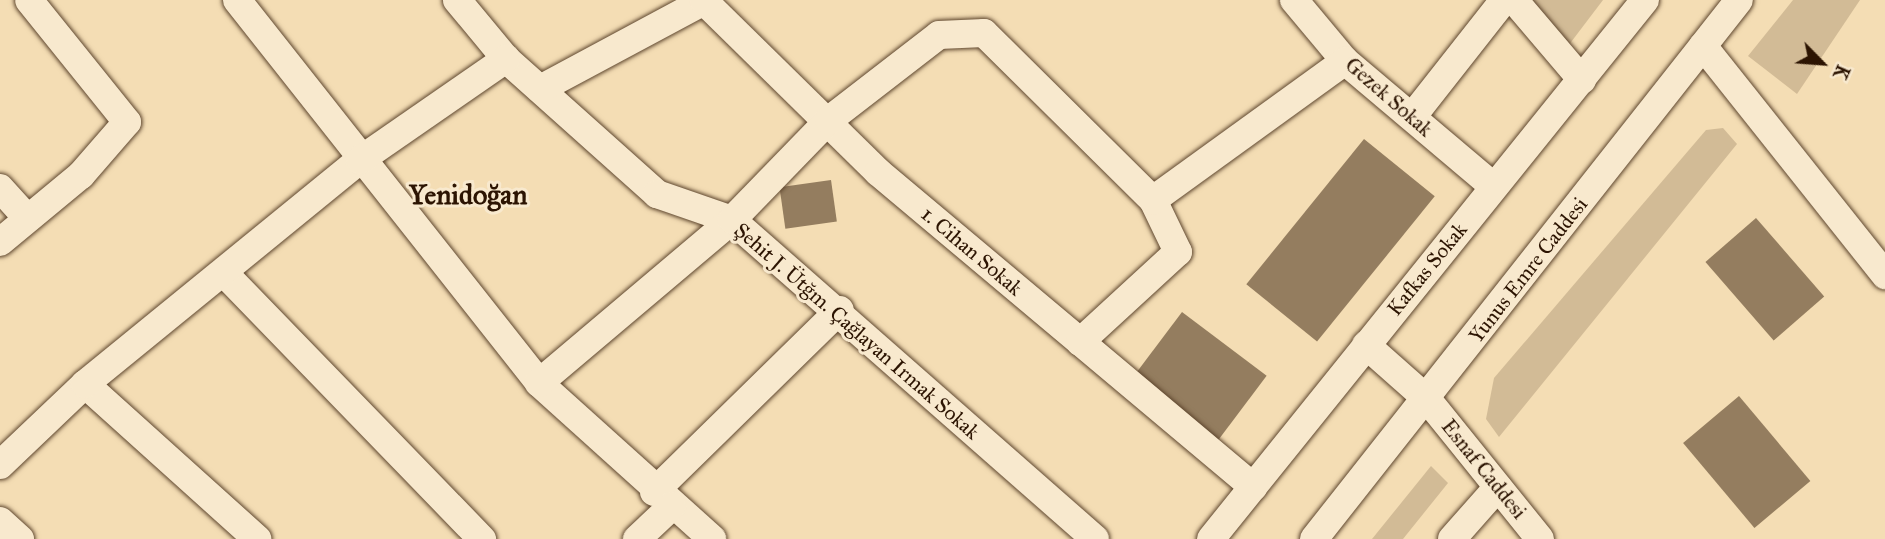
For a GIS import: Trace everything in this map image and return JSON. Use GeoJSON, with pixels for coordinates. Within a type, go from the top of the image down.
{"type":"FeatureCollection","features":[{"type":"Feature","properties":{"kind":"street"},"geometry":{"type":"LineString","coordinates":[[0,242],[26,217],[81,175],[127,122],[29,0]]}},
{"type":"Feature","properties":{"kind":"street"},"geometry":{"type":"LineString","coordinates":[[237,0],[360,160],[539,383],[663,499],[712,539]]}},
{"type":"Feature","properties":{"kind":"street","name":"Şehit J. Ütğm. Çağlayan Irmak Sokak"},"geometry":{"type":"LineString","coordinates":[[457,0],[506,59],[657,194],[732,220],[840,310],[1095,539]]}},
{"type":"Feature","properties":{"kind":"street","name":"Gezek Sokak"},"geometry":{"type":"LineString","coordinates":[[1294,0],[1345,61],[1493,186]]}},
{"type":"Feature","properties":{"kind":"street"},"geometry":{"type":"LineString","coordinates":[[1412,117],[1504,0]]}},
{"type":"Feature","properties":{"kind":"street"},"geometry":{"type":"LineString","coordinates":[[1514,0],[1582,79]]}},
{"type":"Feature","properties":{"kind":"street","name":"Kafkas Sokak"},"geometry":{"type":"LineString","coordinates":[[1211,539],[1645,0]]}},
{"type":"Feature","properties":{"kind":"street","name":"Yunus Emre Caddesi"},"geometry":{"type":"LineString","coordinates":[[1314,539],[1739,0]]}},
{"type":"Feature","properties":{"kind":"street"},"geometry":{"type":"LineString","coordinates":[[540,89],[704,1]]}},
{"type":"Feature","properties":{"kind":"street","name":"1. Cihan Sokak"},"geometry":{"type":"LineString","coordinates":[[704,1],[829,120],[878,172],[1253,487]]}},
{"type":"Feature","properties":{"kind":"street"},"geometry":{"type":"LineString","coordinates":[[539,383],[732,220],[829,120],[939,34],[984,33],[1153,200],[1178,252],[1080,342]]}},
{"type":"Feature","properties":{"kind":"street"},"geometry":{"type":"LineString","coordinates":[[1703,46],[1885,275]]}},
{"type":"Feature","properties":{"kind":"street"},"geometry":{"type":"LineString","coordinates":[[0,465],[85,384],[360,160],[506,59]]}},
{"type":"Feature","properties":{"kind":"street"},"geometry":{"type":"LineString","coordinates":[[1153,200],[1345,61]]}},
{"type":"Feature","properties":{"kind":"street"},"geometry":{"type":"LineString","coordinates":[[0,188],[26,217]]}},
{"type":"Feature","properties":{"kind":"street"},"geometry":{"type":"LineString","coordinates":[[224,272],[482,539]]}},
{"type":"Feature","properties":{"kind":"street"},"geometry":{"type":"LineString","coordinates":[[637,539],[663,499],[840,310]]}},
{"type":"Feature","properties":{"kind":"street","name":"Esnaf Caddesi"},"geometry":{"type":"LineString","coordinates":[[1366,345],[1427,399],[1540,539]]}},
{"type":"Feature","properties":{"kind":"street"},"geometry":{"type":"LineString","coordinates":[[85,384],[257,539]]}},
{"type":"Feature","properties":{"kind":"street"},"geometry":{"type":"LineString","coordinates":[[1452,539],[1497,487]]}},
{"type":"Feature","properties":{"kind":"street"},"geometry":{"type":"LineString","coordinates":[[0,521],[20,539]]}},
{"type":"Feature","properties":{"kind":"shaded area"},"geometry":{"type":"Polygon","coordinates":[[[1527,0],[1603,0],[1562,54],[1527,0]]]}},
{"type":"Feature","properties":{"kind":"shaded area"},"geometry":{"type":"Polygon","coordinates":[[[1793,0],[1860,0],[1797,94],[1748,56],[1793,0]]]}},
{"type":"Feature","properties":{"kind":"shaded area"},"geometry":{"type":"Polygon","coordinates":[[[1723,128],[1737,144],[1499,437],[1486,419],[1494,378],[1706,130],[1723,128]]]}},
{"type":"Feature","properties":{"kind":"shaded area"},"geometry":{"type":"Polygon","coordinates":[[[1431,466],[1448,483],[1403,539],[1372,539],[1431,466]]]}},
{"type":"Feature","properties":{"kind":"building"},"geometry":{"type":"Polygon","coordinates":[[[1364,139],[1435,196],[1317,342],[1246,284],[1364,139]]]}},
{"type":"Feature","properties":{"kind":"building"},"geometry":{"type":"Polygon","coordinates":[[[831,180],[837,222],[785,229],[780,187],[831,180]]]}},
{"type":"Feature","properties":{"kind":"building"},"geometry":{"type":"Polygon","coordinates":[[[1756,218],[1824,296],[1774,340],[1705,262],[1756,218]]]}},
{"type":"Feature","properties":{"kind":"building"},"geometry":{"type":"Polygon","coordinates":[[[1182,312],[1267,376],[1219,440],[1134,376],[1182,312]]]}},
{"type":"Feature","properties":{"kind":"building"},"geometry":{"type":"Polygon","coordinates":[[[1739,396],[1810,481],[1754,528],[1683,443],[1739,396]]]}},
{"type":"Feature","properties":{"kind":"district","name":"Yenidoğan"},"geometry":{"type":"Point","coordinates":[468,195]}}]}
